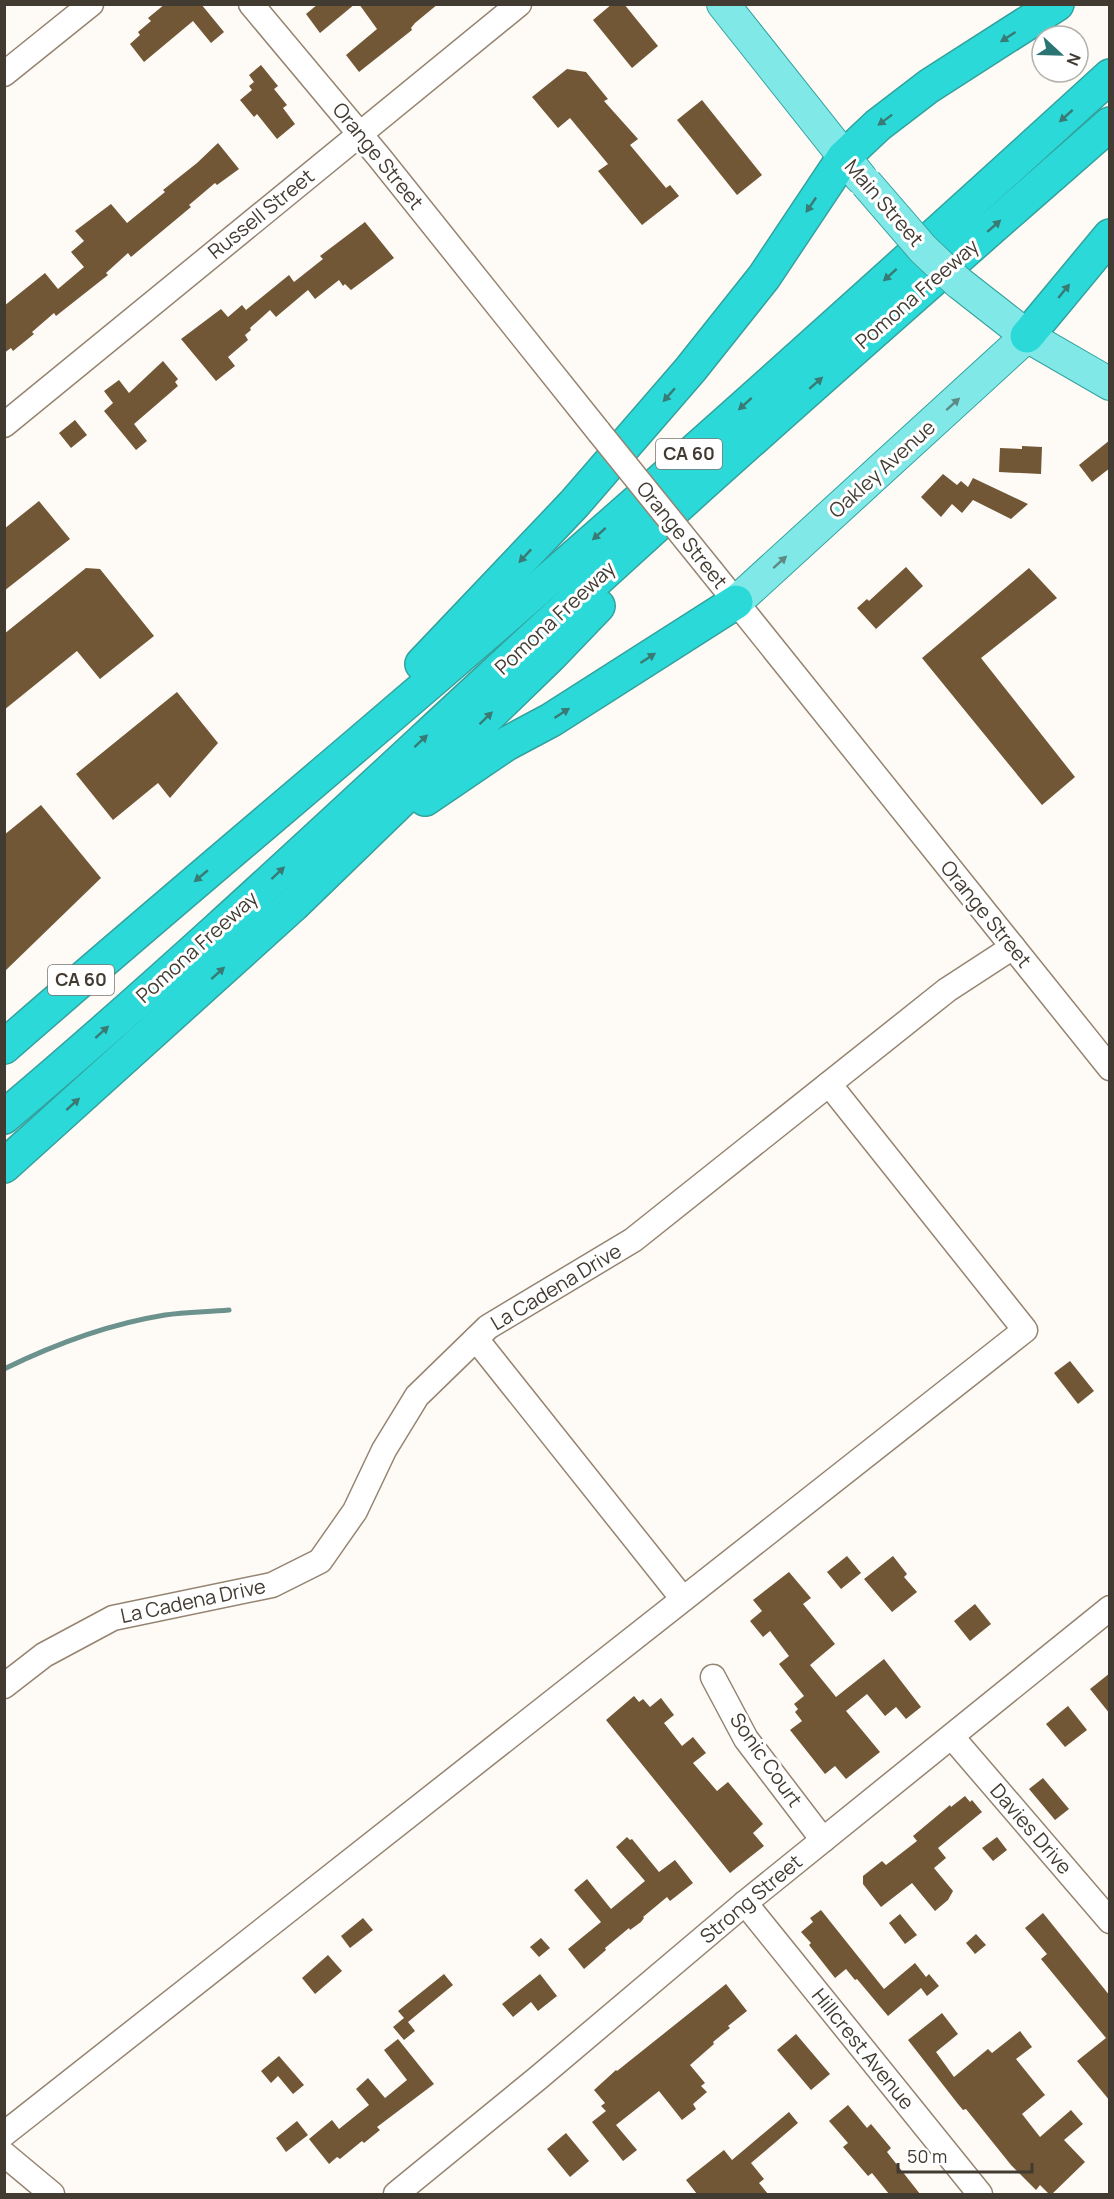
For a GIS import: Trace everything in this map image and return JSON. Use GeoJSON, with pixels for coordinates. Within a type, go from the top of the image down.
{"type":"FeatureCollection","features":[{"type":"Feature","properties":{"kind":"highway"},"geometry":{"type":"LineString","coordinates":[[262,825],[463,622],[574,504],[690,370],[764,277],[844,157],[878,125],[929,86],[1057,4]]}},
{"type":"Feature","properties":{"kind":"highway","name":"Pomona Freeway"},"geometry":{"type":"LineString","coordinates":[[4,1047],[487,633],[926,243],[1110,76]]}},
{"type":"Feature","properties":{"kind":"highway","name":"Pomona Freeway"},"geometry":{"type":"LineString","coordinates":[[4,1117],[224,923],[615,563],[772,422],[1110,124]]}},
{"type":"Feature","properties":{"kind":"highway"},"geometry":{"type":"LineString","coordinates":[[1027,336],[1110,236]]}},
{"type":"Feature","properties":{"kind":"highway"},"geometry":{"type":"LineString","coordinates":[[4,1168],[293,905],[550,656],[772,422]]}},
{"type":"Feature","properties":{"kind":"highway"},"geometry":{"type":"LineString","coordinates":[[293,905],[402,814],[506,744],[551,720],[736,602]]}},
{"type":"Feature","properties":{"kind":"highway"},"geometry":{"type":"LineString","coordinates":[[4,1020],[157,914]]}},
{"type":"Feature","properties":{"kind":"main road","name":"Main Street"},"geometry":{"type":"LineString","coordinates":[[723,4],[844,157],[923,249],[958,282],[1027,336],[1110,384]]}},
{"type":"Feature","properties":{"kind":"main road","name":"Oakley Avenue"},"geometry":{"type":"LineString","coordinates":[[736,602],[1027,336]]}},
{"type":"Feature","properties":{"kind":"street"},"geometry":{"type":"LineString","coordinates":[[4,74],[91,4]]}},
{"type":"Feature","properties":{"kind":"street","name":"Orange Street"},"geometry":{"type":"LineString","coordinates":[[251,4],[360,133],[1110,1068]]}},
{"type":"Feature","properties":{"kind":"street","name":"Russell Street"},"geometry":{"type":"LineString","coordinates":[[4,425],[519,4]]}},
{"type":"Feature","properties":{"kind":"street","name":"La Cadena Drive"},"geometry":{"type":"LineString","coordinates":[[4,1686],[44,1655],[113,1618],[272,1585],[320,1561],[355,1511],[384,1450],[417,1396],[488,1327],[633,1240],[947,990],[1013,947]]}},
{"type":"Feature","properties":{"kind":"street"},"geometry":{"type":"LineString","coordinates":[[4,2134],[1025,1330],[829,1084]]}},
{"type":"Feature","properties":{"kind":"street"},"geometry":{"type":"LineString","coordinates":[[476,1339],[683,1599]]}},
{"type":"Feature","properties":{"kind":"street","name":"Strong Street"},"geometry":{"type":"LineString","coordinates":[[396,2194],[538,2078],[745,1903],[1110,1608]]}},
{"type":"Feature","properties":{"kind":"street","name":"Sonic Court"},"geometry":{"type":"LineString","coordinates":[[713,1677],[747,1739],[823,1840]]}},
{"type":"Feature","properties":{"kind":"street","name":"Davies Drive"},"geometry":{"type":"LineString","coordinates":[[952,1737],[1110,1921]]}},
{"type":"Feature","properties":{"kind":"street","name":"Hillcrest Avenue"},"geometry":{"type":"LineString","coordinates":[[745,1903],[980,2194]]}},
{"type":"Feature","properties":{"kind":"street"},"geometry":{"type":"LineString","coordinates":[[4,2154],[52,2194]]}},
{"type":"Feature","properties":{"kind":"building"},"geometry":{"type":"Polygon","coordinates":[[[165,4],[201,4],[224,32],[211,43],[193,21],[144,62],[130,44],[140,35],[138,32],[151,21],[148,18],[165,4]]]}},
{"type":"Feature","properties":{"kind":"building"},"geometry":{"type":"Polygon","coordinates":[[[318,4],[355,4],[320,33],[306,14],[318,4]]]}},
{"type":"Feature","properties":{"kind":"building"},"geometry":{"type":"Polygon","coordinates":[[[359,4],[438,4],[415,23],[412,30],[359,72],[346,55],[377,29],[359,4]]]}},
{"type":"Feature","properties":{"kind":"building"},"geometry":{"type":"Polygon","coordinates":[[[612,4],[624,4],[658,46],[632,68],[593,20],[612,4]]]}},
{"type":"Feature","properties":{"kind":"building"},"geometry":{"type":"Polygon","coordinates":[[[261,65],[278,86],[274,89],[287,105],[283,108],[295,124],[277,139],[257,114],[254,117],[240,100],[252,90],[249,86],[254,82],[249,75],[261,65]]]}},
{"type":"Feature","properties":{"kind":"building"},"geometry":{"type":"Polygon","coordinates":[[[567,69],[586,72],[608,99],[604,101],[638,139],[630,145],[666,188],[670,185],[679,196],[642,225],[598,171],[608,164],[570,118],[558,128],[532,97],[567,69]]]}},
{"type":"Feature","properties":{"kind":"building"},"geometry":{"type":"Polygon","coordinates":[[[702,100],[762,175],[737,195],[677,120],[702,100]]]}},
{"type":"Feature","properties":{"kind":"building"},"geometry":{"type":"Polygon","coordinates":[[[218,143],[239,169],[217,185],[215,183],[189,205],[191,207],[131,257],[128,253],[106,273],[108,275],[56,316],[54,313],[32,332],[34,334],[13,351],[11,348],[4,353],[4,306],[45,273],[58,289],[84,267],[71,252],[84,241],[75,231],[111,204],[127,223],[165,192],[163,190],[218,143]]]}},
{"type":"Feature","properties":{"kind":"building"},"geometry":{"type":"Polygon","coordinates":[[[365,222],[394,258],[351,290],[345,284],[343,286],[339,280],[315,299],[308,290],[276,317],[270,310],[250,328],[251,330],[245,335],[248,340],[228,357],[235,366],[216,381],[181,339],[221,309],[228,317],[242,305],[246,310],[289,275],[294,282],[323,259],[320,256],[365,222]]]}},
{"type":"Feature","properties":{"kind":"building"},"geometry":{"type":"Polygon","coordinates":[[[163,361],[178,379],[175,382],[178,386],[134,424],[147,441],[136,450],[104,411],[113,403],[104,391],[119,380],[129,393],[163,361]]]}},
{"type":"Feature","properties":{"kind":"building"},"geometry":{"type":"Polygon","coordinates":[[[75,420],[87,435],[71,448],[59,433],[75,420]]]}},
{"type":"Feature","properties":{"kind":"building"},"geometry":{"type":"Polygon","coordinates":[[[1110,440],[1110,468],[1092,482],[1079,465],[1110,440]]]}},
{"type":"Feature","properties":{"kind":"building"},"geometry":{"type":"Polygon","coordinates":[[[1022,446],[1042,447],[1041,474],[999,472],[1000,448],[1022,449],[1022,446]]]}},
{"type":"Feature","properties":{"kind":"building"},"geometry":{"type":"Polygon","coordinates":[[[943,474],[957,485],[961,481],[968,487],[973,478],[1028,504],[1011,519],[973,500],[962,513],[952,504],[941,517],[921,497],[943,474]]]}},
{"type":"Feature","properties":{"kind":"building"},"geometry":{"type":"Polygon","coordinates":[[[39,501],[70,539],[4,591],[4,529],[39,501]]]}},
{"type":"Feature","properties":{"kind":"building"},"geometry":{"type":"Polygon","coordinates":[[[906,567],[923,586],[876,629],[857,608],[867,599],[869,601],[906,567]]]}},
{"type":"Feature","properties":{"kind":"building"},"geometry":{"type":"Polygon","coordinates":[[[86,568],[100,569],[154,636],[100,679],[77,651],[4,710],[4,634],[86,568]]]}},
{"type":"Feature","properties":{"kind":"building"},"geometry":{"type":"Polygon","coordinates":[[[1029,568],[1057,598],[981,658],[1075,777],[1042,805],[922,658],[1029,568]]]}},
{"type":"Feature","properties":{"kind":"building"},"geometry":{"type":"Polygon","coordinates":[[[177,692],[218,743],[170,798],[158,783],[113,820],[76,774],[177,692]]]}},
{"type":"Feature","properties":{"kind":"building"},"geometry":{"type":"Polygon","coordinates":[[[41,805],[101,878],[4,972],[4,835],[41,805]]]}},
{"type":"Feature","properties":{"kind":"building"},"geometry":{"type":"Polygon","coordinates":[[[1070,1361],[1094,1391],[1078,1404],[1054,1373],[1070,1361]]]}},
{"type":"Feature","properties":{"kind":"building"},"geometry":{"type":"Polygon","coordinates":[[[847,1556],[861,1573],[841,1589],[827,1572],[847,1556]]]}},
{"type":"Feature","properties":{"kind":"building"},"geometry":{"type":"Polygon","coordinates":[[[893,1556],[907,1574],[904,1577],[917,1592],[892,1612],[864,1579],[893,1556]]]}},
{"type":"Feature","properties":{"kind":"building"},"geometry":{"type":"Polygon","coordinates":[[[789,1572],[811,1598],[803,1604],[835,1644],[810,1665],[836,1697],[884,1659],[921,1707],[906,1719],[896,1707],[885,1716],[867,1694],[846,1711],[880,1752],[846,1779],[835,1766],[825,1774],[790,1730],[802,1721],[795,1712],[798,1709],[794,1704],[804,1696],[779,1664],[789,1656],[770,1631],[763,1637],[750,1621],[762,1611],[753,1600],[789,1572]]]}},
{"type":"Feature","properties":{"kind":"building"},"geometry":{"type":"Polygon","coordinates":[[[975,1604],[991,1624],[970,1641],[954,1621],[975,1604]]]}},
{"type":"Feature","properties":{"kind":"building"},"geometry":{"type":"Polygon","coordinates":[[[1110,1673],[1110,1714],[1090,1689],[1110,1673]]]}},
{"type":"Feature","properties":{"kind":"building"},"geometry":{"type":"Polygon","coordinates":[[[634,1696],[639,1702],[643,1699],[650,1707],[661,1698],[674,1715],[664,1723],[682,1746],[693,1737],[706,1753],[693,1763],[717,1791],[728,1782],[763,1824],[753,1833],[764,1846],[730,1873],[606,1720],[634,1696]]]}},
{"type":"Feature","properties":{"kind":"building"},"geometry":{"type":"Polygon","coordinates":[[[1068,1706],[1087,1730],[1065,1747],[1046,1724],[1068,1706]]]}},
{"type":"Feature","properties":{"kind":"building"},"geometry":{"type":"Polygon","coordinates":[[[1043,1778],[1069,1809],[1055,1820],[1029,1789],[1043,1778]]]}},
{"type":"Feature","properties":{"kind":"building"},"geometry":{"type":"Polygon","coordinates":[[[965,1796],[970,1802],[972,1800],[982,1812],[938,1848],[946,1858],[934,1868],[953,1891],[948,1900],[935,1911],[912,1883],[881,1907],[863,1884],[863,1876],[882,1861],[886,1865],[917,1841],[913,1836],[950,1805],[951,1807],[965,1796]]]}},
{"type":"Feature","properties":{"kind":"building"},"geometry":{"type":"Polygon","coordinates":[[[627,1837],[632,1839],[659,1872],[675,1860],[693,1883],[670,1901],[667,1897],[643,1917],[641,1922],[630,1930],[629,1928],[605,1948],[606,1950],[584,1969],[568,1949],[601,1922],[574,1890],[587,1879],[611,1909],[645,1881],[616,1847],[627,1837]]]}},
{"type":"Feature","properties":{"kind":"building"},"geometry":{"type":"Polygon","coordinates":[[[997,1837],[1007,1850],[993,1861],[982,1848],[997,1837]]]}},
{"type":"Feature","properties":{"kind":"building"},"geometry":{"type":"Polygon","coordinates":[[[821,1910],[884,1989],[915,1963],[926,1977],[929,1974],[939,1986],[927,1996],[921,1988],[888,2016],[846,1969],[835,1978],[809,1945],[811,1943],[801,1932],[813,1922],[810,1918],[821,1910]]]}},
{"type":"Feature","properties":{"kind":"building"},"geometry":{"type":"Polygon","coordinates":[[[1043,1913],[1110,1996],[1110,2101],[1077,2061],[1106,2038],[1041,1959],[1047,1954],[1025,1928],[1043,1913]]]}},
{"type":"Feature","properties":{"kind":"building"},"geometry":{"type":"Polygon","coordinates":[[[900,1914],[917,1935],[905,1944],[889,1923],[900,1914]]]}},
{"type":"Feature","properties":{"kind":"building"},"geometry":{"type":"Polygon","coordinates":[[[363,1918],[373,1930],[350,1948],[341,1936],[363,1918]]]}},
{"type":"Feature","properties":{"kind":"building"},"geometry":{"type":"Polygon","coordinates":[[[976,1934],[986,1945],[975,1954],[966,1943],[976,1934]]]}},
{"type":"Feature","properties":{"kind":"building"},"geometry":{"type":"Polygon","coordinates":[[[541,1938],[550,1948],[539,1957],[530,1947],[541,1938]]]}},
{"type":"Feature","properties":{"kind":"building"},"geometry":{"type":"Polygon","coordinates":[[[328,1955],[342,1971],[315,1994],[302,1978],[328,1955]]]}},
{"type":"Feature","properties":{"kind":"building"},"geometry":{"type":"Polygon","coordinates":[[[444,1974],[453,1985],[408,2022],[415,2031],[404,2040],[393,2027],[404,2018],[398,2011],[444,1974]]]}},
{"type":"Feature","properties":{"kind":"building"},"geometry":{"type":"Polygon","coordinates":[[[540,1974],[557,1996],[538,2011],[531,2002],[513,2017],[502,2004],[540,1974]]]}},
{"type":"Feature","properties":{"kind":"building"},"geometry":{"type":"Polygon","coordinates":[[[726,1984],[747,2011],[728,2026],[730,2028],[690,2065],[705,2083],[701,2086],[707,2092],[693,2104],[696,2109],[682,2120],[659,2091],[616,2125],[637,2150],[623,2161],[592,2122],[606,2111],[601,2106],[605,2103],[594,2090],[616,2070],[726,1984]]]}},
{"type":"Feature","properties":{"kind":"building"},"geometry":{"type":"Polygon","coordinates":[[[942,2013],[958,2034],[936,2052],[954,2077],[988,2049],[992,2053],[1020,2031],[1032,2047],[1016,2059],[1045,2095],[1022,2114],[1040,2137],[1071,2110],[1083,2124],[1064,2140],[1085,2162],[1052,2194],[1040,2185],[1036,2190],[1011,2165],[966,2109],[963,2110],[958,2104],[908,2040],[942,2013]]]}},
{"type":"Feature","properties":{"kind":"building"},"geometry":{"type":"Polygon","coordinates":[[[796,2034],[830,2074],[811,2090],[777,2050],[796,2034]]]}},
{"type":"Feature","properties":{"kind":"building"},"geometry":{"type":"Polygon","coordinates":[[[398,2039],[434,2084],[377,2127],[380,2130],[364,2143],[362,2141],[340,2159],[337,2157],[329,2164],[309,2139],[332,2120],[339,2129],[369,2105],[356,2089],[368,2078],[385,2098],[407,2080],[384,2050],[398,2039]]]}},
{"type":"Feature","properties":{"kind":"building"},"geometry":{"type":"Polygon","coordinates":[[[279,2056],[304,2085],[293,2094],[278,2076],[271,2083],[261,2071],[279,2056]]]}},
{"type":"Feature","properties":{"kind":"building"},"geometry":{"type":"Polygon","coordinates":[[[848,2105],[867,2128],[871,2124],[891,2148],[887,2152],[920,2194],[889,2194],[872,2173],[868,2176],[843,2147],[848,2143],[829,2121],[848,2105]]]}},
{"type":"Feature","properties":{"kind":"building"},"geometry":{"type":"Polygon","coordinates":[[[789,2112],[798,2123],[751,2163],[764,2179],[759,2183],[768,2194],[697,2194],[686,2180],[724,2150],[732,2160],[789,2112]]]}},
{"type":"Feature","properties":{"kind":"building"},"geometry":{"type":"Polygon","coordinates":[[[297,2121],[308,2135],[286,2152],[276,2138],[297,2121]]]}},
{"type":"Feature","properties":{"kind":"building"},"geometry":{"type":"Polygon","coordinates":[[[566,2133],[589,2161],[570,2177],[547,2149],[566,2133]]]}},
{"type":"Feature","properties":{"kind":"waterway"},"geometry":{"type":"LineString","coordinates":[[4,1369],[43,1351],[103,1329],[165,1315],[229,1310]]}}]}
